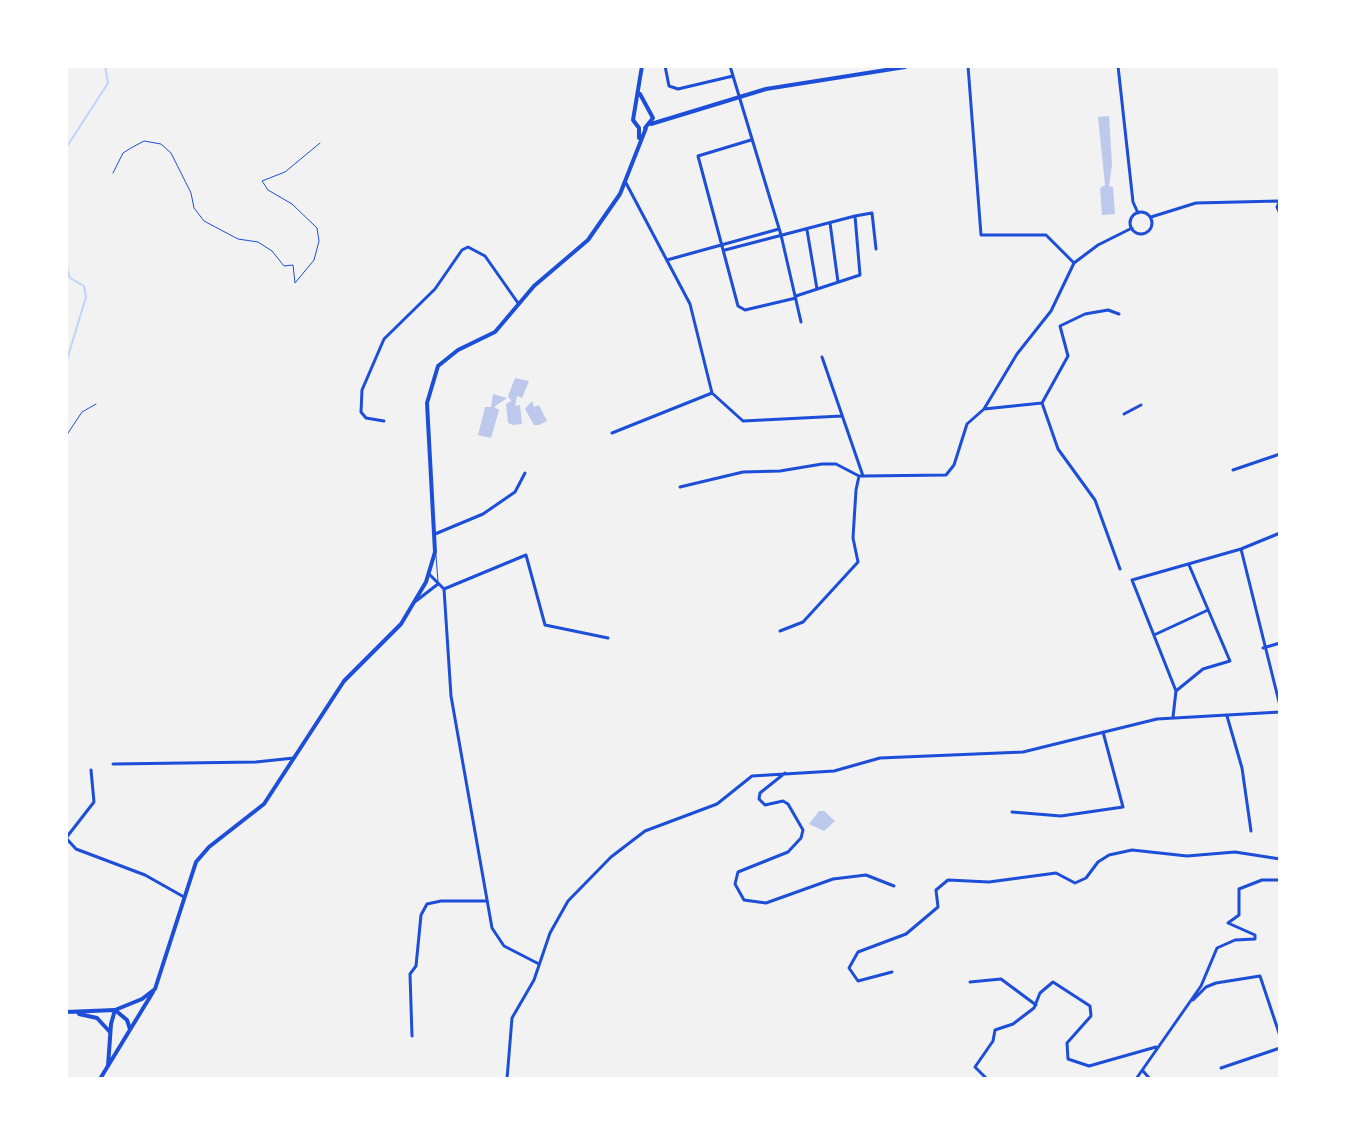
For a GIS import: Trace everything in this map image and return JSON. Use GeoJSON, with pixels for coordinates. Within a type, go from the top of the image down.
{"type":"FeatureCollection","features":[{"type":"Feature","properties":{"kind":"main road"},"geometry":{"type":"LineString","coordinates":[[642,66],[634,123],[639,128],[646,128]]}},
{"type":"Feature","properties":{"kind":"main road"},"geometry":{"type":"LineString","coordinates":[[100,1079],[155,989],[201,854],[252,816],[344,681],[401,624],[426,582],[435,552],[427,419],[432,377],[446,358],[495,332],[518,303],[588,240],[626,183],[646,128],[651,124],[737,97],[800,82],[904,67],[940,66]]}},
{"type":"Feature","properties":{"kind":"main road"},"geometry":{"type":"LineString","coordinates":[[639,87],[646,109],[653,115],[671,116]]}},
{"type":"Feature","properties":{"kind":"main road"},"geometry":{"type":"LineString","coordinates":[[635,113],[646,109]]}},
{"type":"Feature","properties":{"kind":"main road"},"geometry":{"type":"LineString","coordinates":[[651,124],[653,115]]}},
{"type":"Feature","properties":{"kind":"main road"},"geometry":{"type":"LineString","coordinates":[[639,128],[639,145]]}},
{"type":"Feature","properties":{"kind":"main road"},"geometry":{"type":"LineString","coordinates":[[66,1012],[115,1010],[142,999],[155,989]]}},
{"type":"Feature","properties":{"kind":"main road"},"geometry":{"type":"LineString","coordinates":[[115,1010],[127,1020],[131,1031]]}},
{"type":"Feature","properties":{"kind":"main road"},"geometry":{"type":"LineString","coordinates":[[108,1066],[115,1010]]}},
{"type":"Feature","properties":{"kind":"main road"},"geometry":{"type":"LineString","coordinates":[[73,1012],[97,1018],[110,1032]]}},
{"type":"Feature","properties":{"kind":"street"},"geometry":{"type":"LineString","coordinates":[[665,66],[669,86],[678,89],[733,76]]}},
{"type":"Feature","properties":{"kind":"street"},"geometry":{"type":"LineString","coordinates":[[730,66],[781,235],[801,322]]}},
{"type":"Feature","properties":{"kind":"street"},"geometry":{"type":"LineString","coordinates":[[968,66],[981,235],[1046,235],[1074,263]]}},
{"type":"Feature","properties":{"kind":"street"},"geometry":{"type":"LineString","coordinates":[[1118,67],[1133,202],[1138,213],[1151,217],[1196,203],[1273,199],[1280,201],[1277,207]]}},
{"type":"Feature","properties":{"kind":"street"},"geometry":{"type":"LineString","coordinates":[[751,140],[698,156],[741,309],[795,297],[860,275],[855,216]]}},
{"type":"Feature","properties":{"kind":"street"},"geometry":{"type":"LineString","coordinates":[[626,183],[690,304],[712,393],[743,421],[842,416]]}},
{"type":"Feature","properties":{"kind":"street"},"geometry":{"type":"LineString","coordinates":[[1273,199],[1280,214]]}},
{"type":"Feature","properties":{"kind":"street"},"geometry":{"type":"LineString","coordinates":[[725,250],[872,213],[876,249]]}},
{"type":"Feature","properties":{"kind":"street"},"geometry":{"type":"LineString","coordinates":[[1138,213],[1131,219],[1132,228],[1137,233],[1147,232],[1151,227],[1151,217]]}},
{"type":"Feature","properties":{"kind":"street"},"geometry":{"type":"LineString","coordinates":[[830,223],[838,282]]}},
{"type":"Feature","properties":{"kind":"street"},"geometry":{"type":"LineString","coordinates":[[680,487],[743,472],[780,471],[822,464],[836,464],[861,476],[946,475],[954,465],[967,424],[984,409],[1017,354],[1051,311],[1074,263],[1098,245],[1132,228]]}},
{"type":"Feature","properties":{"kind":"street"},"geometry":{"type":"LineString","coordinates":[[666,261],[779,229]]}},
{"type":"Feature","properties":{"kind":"street"},"geometry":{"type":"LineString","coordinates":[[807,229],[817,289]]}},
{"type":"Feature","properties":{"kind":"street"},"geometry":{"type":"LineString","coordinates":[[384,421],[366,418],[361,412],[362,390],[384,339],[435,289],[462,250],[468,247],[485,256],[518,303]]}},
{"type":"Feature","properties":{"kind":"street"},"geometry":{"type":"LineString","coordinates":[[1119,314],[1108,310],[1085,314],[1060,326],[1068,356],[1042,403],[1058,449],[1095,500],[1120,569]]}},
{"type":"Feature","properties":{"kind":"street"},"geometry":{"type":"LineString","coordinates":[[780,631],[803,622],[858,562],[853,538],[861,476],[822,357]]}},
{"type":"Feature","properties":{"kind":"street"},"geometry":{"type":"LineString","coordinates":[[612,433],[712,393]]}},
{"type":"Feature","properties":{"kind":"street"},"geometry":{"type":"LineString","coordinates":[[984,409],[1042,403]]}},
{"type":"Feature","properties":{"kind":"street"},"geometry":{"type":"LineString","coordinates":[[1124,414],[1141,405]]}},
{"type":"Feature","properties":{"kind":"street"},"geometry":{"type":"LineString","coordinates":[[1233,470],[1280,454]]}},
{"type":"Feature","properties":{"kind":"street"},"geometry":{"type":"LineString","coordinates":[[435,534],[483,514],[515,492],[525,473]]}},
{"type":"Feature","properties":{"kind":"street"},"geometry":{"type":"LineString","coordinates":[[1173,717],[1176,691],[1132,580],[1241,549],[1280,533]]}},
{"type":"Feature","properties":{"kind":"street"},"geometry":{"type":"LineString","coordinates":[[507,1079],[512,1018],[534,980],[550,933],[568,901],[611,857],[645,831],[717,804],[752,776],[834,771],[880,758],[1023,752],[1173,717],[1227,716],[1280,709],[1241,549]]}},
{"type":"Feature","properties":{"kind":"street"},"geometry":{"type":"LineString","coordinates":[[444,589],[526,555],[545,625],[608,638]]}},
{"type":"Feature","properties":{"kind":"street"},"geometry":{"type":"LineString","coordinates":[[1176,691],[1203,669],[1230,661],[1188,565]]}},
{"type":"Feature","properties":{"kind":"street"},"geometry":{"type":"LineString","coordinates":[[429,574],[444,589],[451,696],[492,928],[504,946],[539,964]]}},
{"type":"Feature","properties":{"kind":"street"},"geometry":{"type":"LineString","coordinates":[[426,582],[438,584]]}},
{"type":"Feature","properties":{"kind":"street"},"geometry":{"type":"LineString","coordinates":[[414,602],[438,584]]}},
{"type":"Feature","properties":{"kind":"street"},"geometry":{"type":"LineString","coordinates":[[1153,636],[1208,610]]}},
{"type":"Feature","properties":{"kind":"street"},"geometry":{"type":"LineString","coordinates":[[1263,648],[1280,643]]}},
{"type":"Feature","properties":{"kind":"street"},"geometry":{"type":"LineString","coordinates":[[1227,716],[1242,768],[1251,831]]}},
{"type":"Feature","properties":{"kind":"street"},"geometry":{"type":"LineString","coordinates":[[1012,812],[1061,816],[1123,807],[1103,732]]}},
{"type":"Feature","properties":{"kind":"street"},"geometry":{"type":"LineString","coordinates":[[113,764],[256,762],[294,758]]}},
{"type":"Feature","properties":{"kind":"street"},"geometry":{"type":"LineString","coordinates":[[91,770],[94,802],[66,838],[76,849],[145,875],[184,898]]}},
{"type":"Feature","properties":{"kind":"street"},"geometry":{"type":"LineString","coordinates":[[785,773],[760,793],[759,799],[765,805],[783,801],[788,804],[800,823],[801,838],[788,852],[738,872],[735,884],[744,900],[766,903],[833,879],[866,875],[894,886]]}},
{"type":"Feature","properties":{"kind":"street"},"geometry":{"type":"LineString","coordinates":[[892,972],[858,981],[849,968],[858,952],[906,934],[938,907],[936,890],[948,880],[989,882],[1056,873],[1075,883],[1086,878],[1098,862],[1109,855],[1132,850],[1187,856],[1235,852],[1280,859]]}},
{"type":"Feature","properties":{"kind":"street"},"geometry":{"type":"LineString","coordinates":[[1191,1003],[1217,948],[1235,940],[1255,939],[1255,935],[1228,923],[1239,915],[1239,889],[1262,880],[1280,880]]}},
{"type":"Feature","properties":{"kind":"street"},"geometry":{"type":"LineString","coordinates":[[412,1036],[410,974],[416,966],[421,915],[427,904],[485,901]]}},
{"type":"Feature","properties":{"kind":"street"},"geometry":{"type":"LineString","coordinates":[[1136,1079],[1156,1047],[1206,987],[1260,976],[1280,1036]]}},
{"type":"Feature","properties":{"kind":"street"},"geometry":{"type":"LineString","coordinates":[[970,982],[1001,979],[1036,1005]]}},
{"type":"Feature","properties":{"kind":"street"},"geometry":{"type":"LineString","coordinates":[[987,1079],[975,1067],[993,1041],[995,1030],[1013,1024],[1036,1005],[1040,993],[1053,982],[1090,1006],[1091,1016],[1067,1043],[1068,1059],[1089,1066],[1156,1047]]}},
{"type":"Feature","properties":{"kind":"street"},"geometry":{"type":"LineString","coordinates":[[1221,1068],[1258,1059],[1280,1048]]}},
{"type":"Feature","properties":{"kind":"street"},"geometry":{"type":"LineString","coordinates":[[1143,1071],[1150,1079]]}},
{"type":"Feature","properties":{"kind":"lane"},"geometry":{"type":"LineString","coordinates":[[435,552],[438,584]]}},
{"type":"Feature","properties":{"kind":"path"},"geometry":{"type":"LineString","coordinates":[[113,173],[123,153],[131,148],[144,141],[161,144],[171,153],[191,193],[194,208],[204,221],[238,239],[258,242],[272,251],[284,266],[293,265],[295,283],[314,260],[319,241],[317,228],[292,204],[268,190],[262,181],[285,172],[320,143]]}},
{"type":"Feature","properties":{"kind":"path"},"geometry":{"type":"LineString","coordinates":[[66,436],[82,412],[96,404]]}},
{"type":"Feature","properties":{"kind":"building"},"geometry":{"type":"Polygon","coordinates":[[[1109,116],[1112,165],[1109,186],[1113,187],[1115,214],[1102,215],[1100,188],[1105,185],[1098,117],[1109,116]]]}},
{"type":"Feature","properties":{"kind":"building"},"geometry":{"type":"Polygon","coordinates":[[[515,378],[529,381],[522,398],[517,396],[515,406],[520,405],[522,424],[513,425],[508,423],[506,404],[511,401],[508,396],[515,378]]]}},
{"type":"Feature","properties":{"kind":"building"},"geometry":{"type":"Polygon","coordinates":[[[493,394],[507,398],[494,407],[499,410],[491,438],[478,435],[485,407],[491,407],[493,394]]]}},
{"type":"Feature","properties":{"kind":"building"},"geometry":{"type":"Polygon","coordinates":[[[532,401],[534,407],[539,405],[547,421],[539,425],[534,425],[525,409],[532,401]]]}},
{"type":"Feature","properties":{"kind":"building"},"geometry":{"type":"Polygon","coordinates":[[[819,811],[824,811],[835,821],[824,831],[809,824],[819,811]]]}},
{"type":"Feature","properties":{"kind":"waterway"},"geometry":{"type":"LineString","coordinates":[[66,148],[108,83],[105,66]]}},
{"type":"Feature","properties":{"kind":"waterway"},"geometry":{"type":"LineString","coordinates":[[66,265],[70,278],[84,286],[86,297],[66,363]]}}]}
